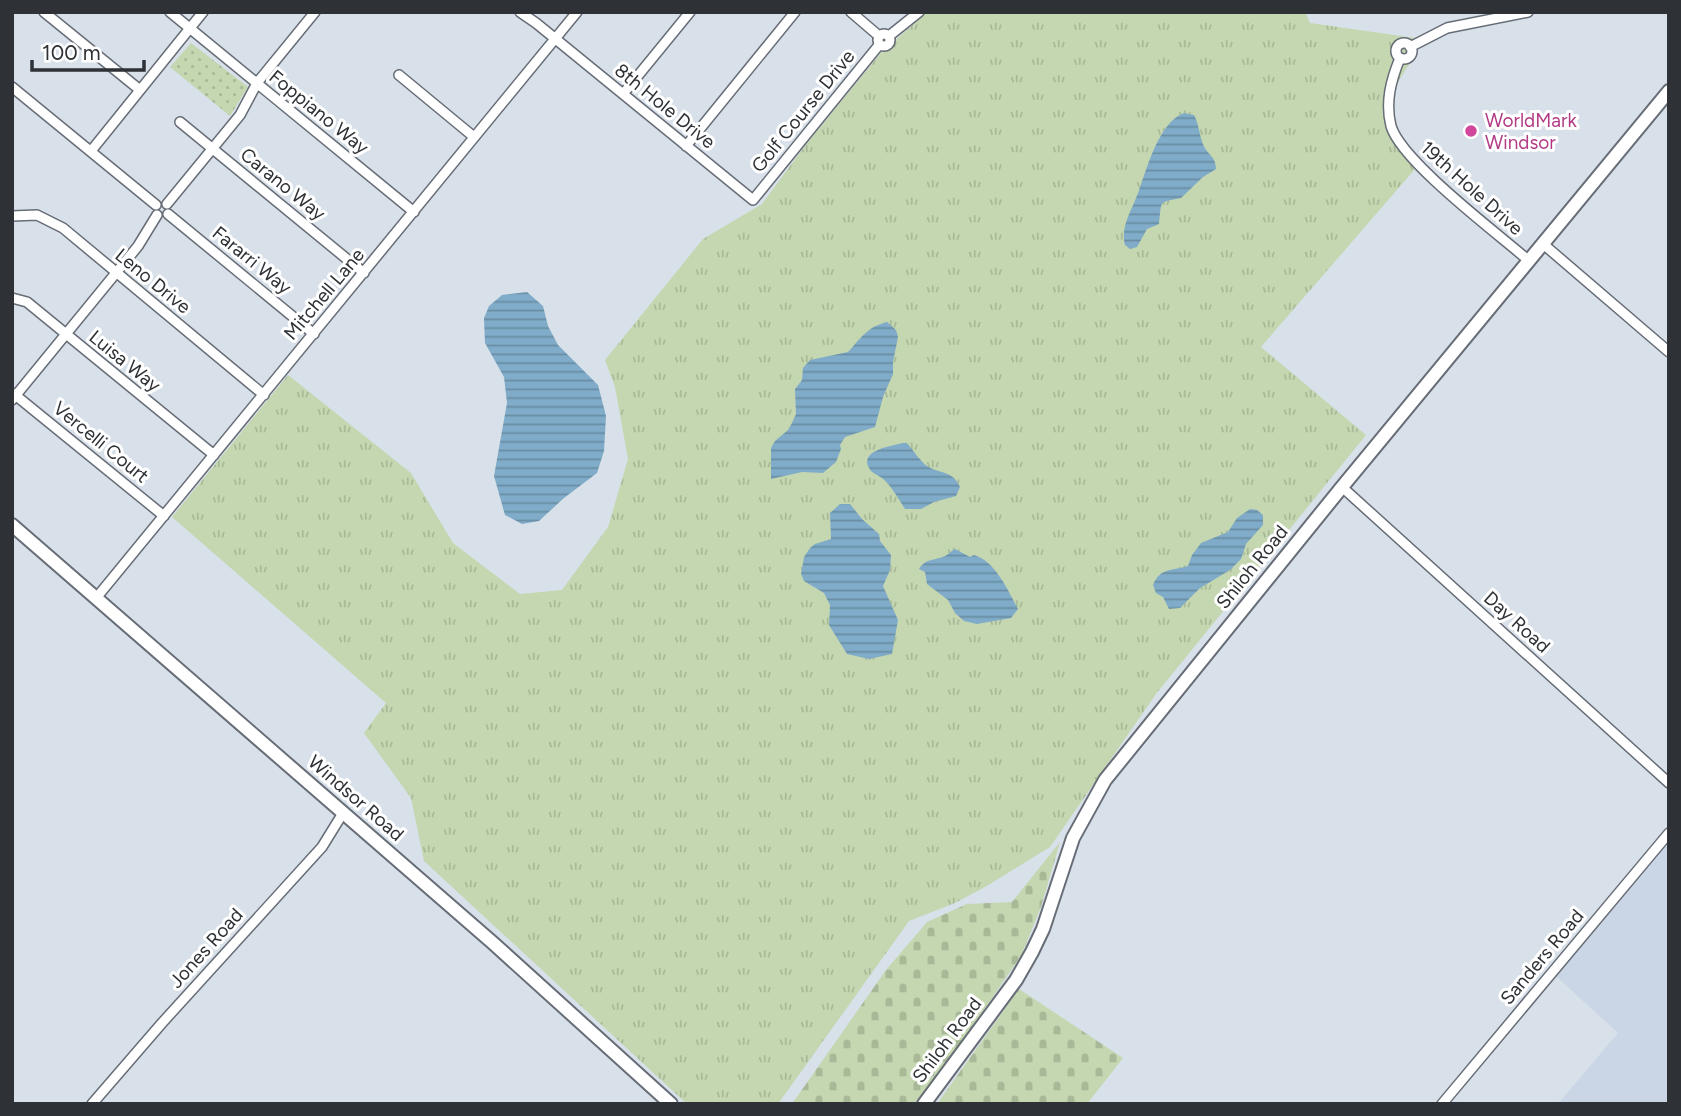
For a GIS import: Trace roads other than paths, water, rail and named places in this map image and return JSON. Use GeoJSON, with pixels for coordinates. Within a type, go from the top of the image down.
{"type":"FeatureCollection","features":[{"type":"Feature","properties":{"kind":"main road","name":"Shiloh Road"},"geometry":{"type":"LineString","coordinates":[[924,1104],[1016,980],[1032,953],[1043,929],[1073,838],[1105,780],[1342,487],[1669,91]]}},
{"type":"Feature","properties":{"kind":"main road","name":"Windsor Road"},"geometry":{"type":"LineString","coordinates":[[12,525],[483,934],[671,1104]]}},
{"type":"Feature","properties":{"kind":"street"},"geometry":{"type":"LineString","coordinates":[[44,12],[140,90]]}},
{"type":"Feature","properties":{"kind":"street","name":"Foppiano Way"},"geometry":{"type":"LineString","coordinates":[[170,12],[414,212]]}},
{"type":"Feature","properties":{"kind":"street"},"geometry":{"type":"LineString","coordinates":[[91,150],[203,12]]}},
{"type":"Feature","properties":{"kind":"street"},"geometry":{"type":"LineString","coordinates":[[167,204],[240,115],[257,83],[315,12]]}},
{"type":"Feature","properties":{"kind":"street","name":"8th Hole Drive"},"geometry":{"type":"LineString","coordinates":[[520,12],[753,200]]}},
{"type":"Feature","properties":{"kind":"street","name":"Mitchell Lane"},"geometry":{"type":"LineString","coordinates":[[97,597],[577,12]]}},
{"type":"Feature","properties":{"kind":"street"},"geometry":{"type":"LineString","coordinates":[[623,94],[690,12]]}},
{"type":"Feature","properties":{"kind":"street"},"geometry":{"type":"LineString","coordinates":[[686,146],[795,12]]}},
{"type":"Feature","properties":{"kind":"street"},"geometry":{"type":"LineString","coordinates":[[851,12],[883,39]]}},
{"type":"Feature","properties":{"kind":"street","name":"Golf Course Drive"},"geometry":{"type":"LineString","coordinates":[[753,200],[883,39],[919,12]]}},
{"type":"Feature","properties":{"kind":"street","name":"19th Hole Drive"},"geometry":{"type":"LineString","coordinates":[[1528,12],[1447,28],[1410,47],[1404,43],[1397,46],[1396,51],[1400,58],[1390,85],[1389,99],[1391,125],[1395,136],[1415,162],[1528,260]]}},
{"type":"Feature","properties":{"kind":"street"},"geometry":{"type":"LineString","coordinates":[[399,75],[474,137]]}},
{"type":"Feature","properties":{"kind":"street"},"geometry":{"type":"LineString","coordinates":[[12,87],[156,205]]}},
{"type":"Feature","properties":{"kind":"street","name":"Carano Way"},"geometry":{"type":"LineString","coordinates":[[180,122],[364,273]]}},
{"type":"Feature","properties":{"kind":"street"},"geometry":{"type":"LineString","coordinates":[[156,205],[163,202],[167,204]]}},
{"type":"Feature","properties":{"kind":"street"},"geometry":{"type":"LineString","coordinates":[[157,215],[164,217],[168,214],[167,204]]}},
{"type":"Feature","properties":{"kind":"street"},"geometry":{"type":"LineString","coordinates":[[13,396],[138,246],[157,215],[156,205]]}},
{"type":"Feature","properties":{"kind":"street","name":"Fararri Way"},"geometry":{"type":"LineString","coordinates":[[168,214],[314,334]]}},
{"type":"Feature","properties":{"kind":"street","name":"Leno Drive"},"geometry":{"type":"LineString","coordinates":[[12,216],[37,215],[63,228],[264,395]]}},
{"type":"Feature","properties":{"kind":"street"},"geometry":{"type":"LineString","coordinates":[[1542,243],[1669,352]]}},
{"type":"Feature","properties":{"kind":"street","name":"Luisa Way"},"geometry":{"type":"LineString","coordinates":[[12,298],[27,302],[214,455]]}},
{"type":"Feature","properties":{"kind":"street","name":"Vercelli Court"},"geometry":{"type":"LineString","coordinates":[[13,396],[164,516]]}},
{"type":"Feature","properties":{"kind":"street","name":"Day Road"},"geometry":{"type":"LineString","coordinates":[[1342,487],[1669,783]]}},
{"type":"Feature","properties":{"kind":"street","name":"Jones Road"},"geometry":{"type":"LineString","coordinates":[[92,1104],[321,847],[344,813]]}},
{"type":"Feature","properties":{"kind":"street","name":"Sanders Road"},"geometry":{"type":"LineString","coordinates":[[1442,1104],[1669,833]]}},
{"type":"Feature","properties":{"kind":"water"},"geometry":{"type":"Polygon","coordinates":[[[1184,113],[1194,115],[1203,144],[1215,161],[1216,169],[1203,177],[1181,198],[1162,204],[1159,224],[1147,229],[1137,247],[1130,249],[1125,245],[1125,225],[1150,160],[1167,126],[1184,113]]]}},
{"type":"Feature","properties":{"kind":"water"},"geometry":{"type":"Polygon","coordinates":[[[527,292],[543,306],[548,326],[558,345],[598,385],[606,416],[604,451],[597,473],[539,521],[522,524],[505,515],[494,476],[507,403],[504,377],[485,343],[484,318],[489,306],[502,295],[527,292]]]}},
{"type":"Feature","properties":{"kind":"water"},"geometry":{"type":"Polygon","coordinates":[[[887,322],[896,330],[898,337],[893,374],[875,427],[845,437],[836,462],[823,473],[802,472],[771,479],[771,448],[788,430],[796,414],[795,389],[802,380],[803,368],[810,360],[848,352],[869,330],[887,322]]]}},
{"type":"Feature","properties":{"kind":"water"},"geometry":{"type":"Polygon","coordinates":[[[907,443],[927,466],[954,478],[960,487],[956,496],[921,509],[905,509],[889,485],[870,470],[867,462],[872,453],[907,443]]]}},
{"type":"Feature","properties":{"kind":"water"},"geometry":{"type":"Polygon","coordinates":[[[840,504],[850,504],[879,534],[880,541],[891,555],[890,570],[883,586],[898,620],[892,654],[869,659],[847,654],[829,625],[830,605],[824,593],[804,581],[801,574],[804,557],[810,548],[831,539],[830,513],[840,504]]]}},
{"type":"Feature","properties":{"kind":"water"},"geometry":{"type":"Polygon","coordinates":[[[1250,509],[1263,515],[1263,525],[1246,544],[1241,559],[1230,570],[1200,588],[1180,608],[1169,609],[1153,585],[1159,575],[1188,566],[1201,543],[1228,532],[1237,518],[1250,509]]]}},
{"type":"Feature","properties":{"kind":"water"},"geometry":{"type":"Polygon","coordinates":[[[955,549],[970,557],[974,555],[982,558],[995,570],[1018,609],[1011,618],[977,624],[964,621],[955,613],[948,600],[927,584],[925,572],[919,569],[922,565],[955,549]]]}},
{"type":"Feature","properties":{"kind":"place","name":"WorldMark Windsor"},"geometry":{"type":"Point","coordinates":[1471,131]}}]}
